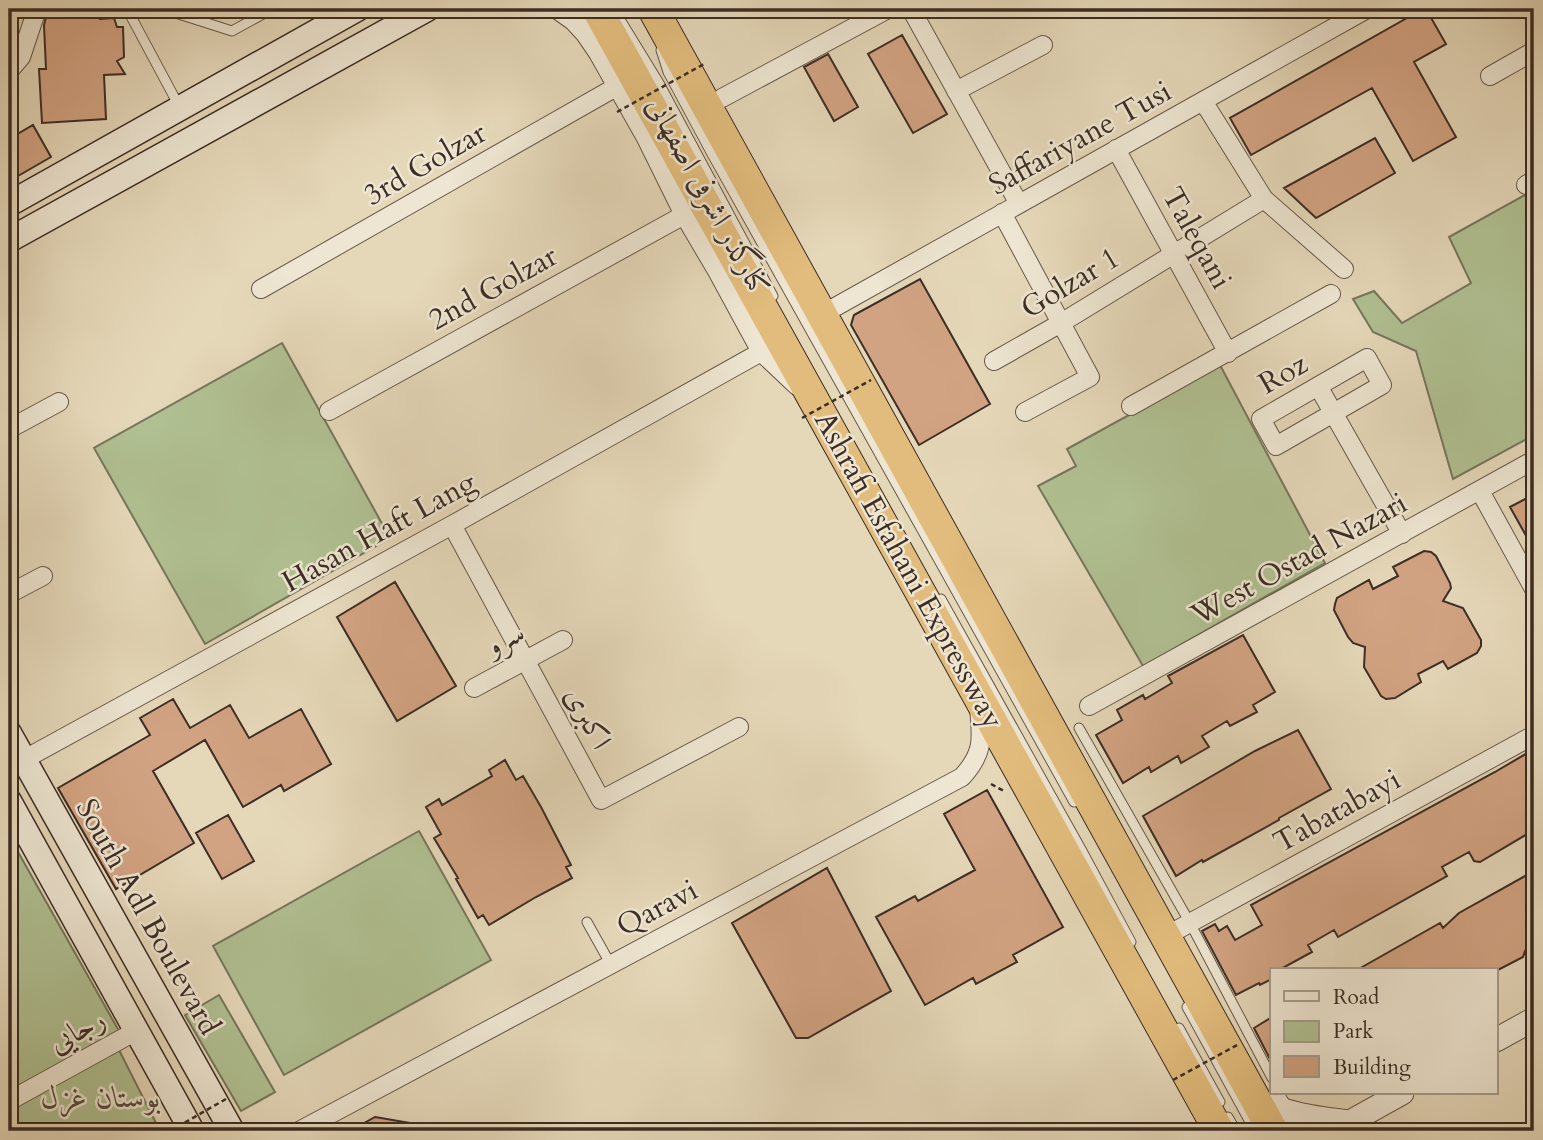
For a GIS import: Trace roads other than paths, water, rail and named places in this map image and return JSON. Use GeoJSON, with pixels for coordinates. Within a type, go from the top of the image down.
{"type":"FeatureCollection","features":[{"type":"Feature","properties":{"kind":"highway","name":"Ashrafi Esfahani Expressway"},"geometry":{"type":"LineString","coordinates":[[598,9],[810,412],[977,692],[1219,1131]]}},
{"type":"Feature","properties":{"kind":"highway","name":"Ashrafi Esfahani Expressway"},"geometry":{"type":"LineString","coordinates":[[655,21],[821,315],[1270,1093]]}},
{"type":"Feature","properties":{"kind":"main road"},"geometry":{"type":"LineString","coordinates":[[9,204],[356,9]]}},
{"type":"Feature","properties":{"kind":"main road"},"geometry":{"type":"LineString","coordinates":[[9,240],[426,9]]}},
{"type":"Feature","properties":{"kind":"main road"},"geometry":{"type":"LineString","coordinates":[[574,9],[618,45]]}},
{"type":"Feature","properties":{"kind":"main road","name":"South Adl Boulevard"},"geometry":{"type":"LineString","coordinates":[[9,733],[232,1131]]}},
{"type":"Feature","properties":{"kind":"main road"},"geometry":{"type":"LineString","coordinates":[[9,801],[192,1131]]}},
{"type":"Feature","properties":{"kind":"main road"},"geometry":{"type":"LineString","coordinates":[[1200,1096],[1209,1131]]}},
{"type":"Feature","properties":{"kind":"street"},"geometry":{"type":"LineString","coordinates":[[9,71],[21,57],[37,9]]}},
{"type":"Feature","properties":{"kind":"street","name":"کنارگذر اشرفی اصفهانی"},"geometry":{"type":"LineString","coordinates":[[556,9],[586,34],[598,53],[761,352],[810,412]]}},
{"type":"Feature","properties":{"kind":"street"},"geometry":{"type":"LineString","coordinates":[[722,98],[888,9]]}},
{"type":"Feature","properties":{"kind":"street"},"geometry":{"type":"LineString","coordinates":[[911,9],[1019,204]]}},
{"type":"Feature","properties":{"kind":"street","name":"Saffariyane Tusi"},"geometry":{"type":"LineString","coordinates":[[821,315],[1367,9]]}},
{"type":"Feature","properties":{"kind":"street"},"geometry":{"type":"LineString","coordinates":[[957,91],[1043,45]]}},
{"type":"Feature","properties":{"kind":"street"},"geometry":{"type":"LineString","coordinates":[[1490,76],[1534,51]]}},
{"type":"Feature","properties":{"kind":"street","name":"3rd Golzar"},"geometry":{"type":"LineString","coordinates":[[261,289],[617,87]]}},
{"type":"Feature","properties":{"kind":"street"},"geometry":{"type":"LineString","coordinates":[[1203,101],[1264,199],[1344,269]]}},
{"type":"Feature","properties":{"kind":"street","name":"Taleqani"},"geometry":{"type":"LineString","coordinates":[[1116,149],[1228,353]]}},
{"type":"Feature","properties":{"kind":"street","name":"Golzar 1"},"geometry":{"type":"LineString","coordinates":[[994,360],[1061,323],[1264,199]]}},
{"type":"Feature","properties":{"kind":"street"},"geometry":{"type":"LineString","coordinates":[[1002,214],[1090,377],[1024,412]]}},
{"type":"Feature","properties":{"kind":"street","name":"2nd Golzar"},"geometry":{"type":"LineString","coordinates":[[329,411],[684,215]]}},
{"type":"Feature","properties":{"kind":"street"},"geometry":{"type":"LineString","coordinates":[[1131,405],[1331,295]]}},
{"type":"Feature","properties":{"kind":"street","name":"Hasan Haft Lang"},"geometry":{"type":"LineString","coordinates":[[23,760],[761,352]]}},
{"type":"Feature","properties":{"kind":"street","name":"Roz"},"geometry":{"type":"LineString","coordinates":[[1367,358],[1382,385],[1333,413],[1276,446],[1261,419],[1367,358]]}},
{"type":"Feature","properties":{"kind":"street"},"geometry":{"type":"LineString","coordinates":[[1318,386],[1402,534]]}},
{"type":"Feature","properties":{"kind":"street"},"geometry":{"type":"LineString","coordinates":[[9,429],[59,402]]}},
{"type":"Feature","properties":{"kind":"street","name":"West Ostad Nazari"},"geometry":{"type":"LineString","coordinates":[[1089,706],[1534,460]]}},
{"type":"Feature","properties":{"kind":"street"},"geometry":{"type":"LineString","coordinates":[[1480,491],[1534,589]]}},
{"type":"Feature","properties":{"kind":"street","name":"اکبری"},"geometry":{"type":"LineString","coordinates":[[452,525],[601,800],[739,727]]}},
{"type":"Feature","properties":{"kind":"street"},"geometry":{"type":"LineString","coordinates":[[9,594],[43,576]]}},
{"type":"Feature","properties":{"kind":"street","name":"سرو"},"geometry":{"type":"LineString","coordinates":[[474,688],[563,640]]}},
{"type":"Feature","properties":{"kind":"street","name":"Qaravi"},"geometry":{"type":"LineString","coordinates":[[299,1131],[962,777],[975,762],[980,748],[981,727],[977,692]]}},
{"type":"Feature","properties":{"kind":"street","name":"Tabatabayi"},"geometry":{"type":"LineString","coordinates":[[1178,930],[1534,735]]}},
{"type":"Feature","properties":{"kind":"street"},"geometry":{"type":"LineString","coordinates":[[1498,1040],[1534,1019]]}},
{"type":"Feature","properties":{"kind":"street","name":"رجایی"},"geometry":{"type":"LineString","coordinates":[[9,1101],[136,1031]]}},
{"type":"Feature","properties":{"kind":"street"},"geometry":{"type":"LineString","coordinates":[[1278,1107],[1345,1127],[1400,1094]]}},
{"type":"Feature","properties":{"kind":"lane"},"geometry":{"type":"LineString","coordinates":[[127,9],[180,107]]}},
{"type":"Feature","properties":{"kind":"lane"},"geometry":{"type":"LineString","coordinates":[[163,9],[232,31],[272,9]]}},
{"type":"Feature","properties":{"kind":"lane"},"geometry":{"type":"LineString","coordinates":[[598,9],[621,20],[634,40],[777,303]]}},
{"type":"Feature","properties":{"kind":"lane"},"geometry":{"type":"LineString","coordinates":[[655,21],[668,72],[712,154],[1079,810]]}},
{"type":"Feature","properties":{"kind":"lane"},"geometry":{"type":"LineString","coordinates":[[933,585],[1133,947]]}},
{"type":"Feature","properties":{"kind":"lane"},"geometry":{"type":"LineString","coordinates":[[1079,727],[1178,930]]}},
{"type":"Feature","properties":{"kind":"lane"},"geometry":{"type":"LineString","coordinates":[[587,922],[611,965]]}},
{"type":"Feature","properties":{"kind":"lane"},"geometry":{"type":"LineString","coordinates":[[1185,1002],[1255,1131]]}},
{"type":"Feature","properties":{"kind":"lane"},"geometry":{"type":"LineString","coordinates":[[1172,1017],[1236,1131]]}},
{"type":"Feature","properties":{"kind":"park label","name":"بوستان غزل"},"geometry":{"type":"Point","coordinates":[101,1097]}}]}
